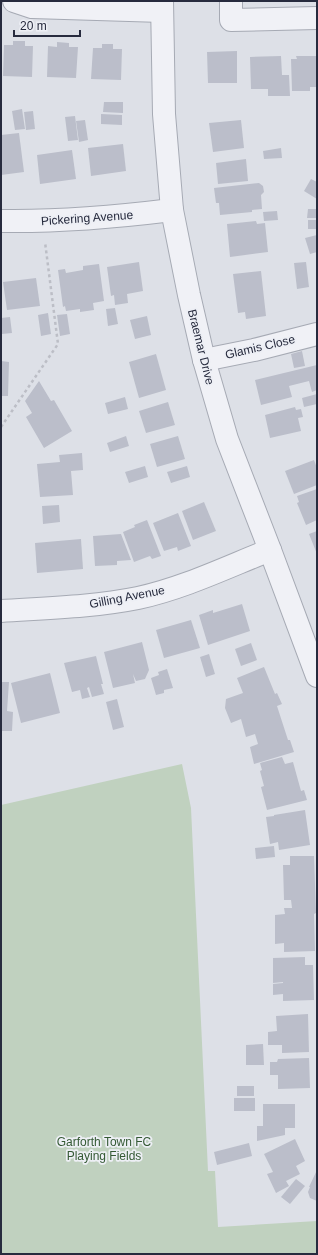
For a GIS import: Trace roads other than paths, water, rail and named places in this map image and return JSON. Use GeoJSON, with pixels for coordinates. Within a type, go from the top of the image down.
{"type":"FeatureCollection","features":[{"type":"Feature","properties":{"kind":"street"},"geometry":{"type":"LineString","coordinates":[[14,1],[32,7],[162,6]]}},
{"type":"Feature","properties":{"kind":"street"},"geometry":{"type":"LineString","coordinates":[[231,1],[231,20],[317,18]]}},
{"type":"Feature","properties":{"kind":"street","name":"Braemar Drive"},"geometry":{"type":"LineString","coordinates":[[162,6],[164,114],[172,210],[204,360],[227,439],[317,676]]}},
{"type":"Feature","properties":{"kind":"street","name":"Pickering Avenue"},"geometry":{"type":"LineString","coordinates":[[1,221],[42,222],[104,218],[172,210]]}},
{"type":"Feature","properties":{"kind":"street","name":"Glamis Close"},"geometry":{"type":"LineString","coordinates":[[204,360],[254,350],[317,334]]}},
{"type":"Feature","properties":{"kind":"street","name":"Gilling Avenue"},"geometry":{"type":"LineString","coordinates":[[1,611],[85,606],[139,597],[192,582],[270,550]]}},
{"type":"Feature","properties":{"kind":"park label","name":"Garforth Town FC Playing Fields"},"geometry":{"type":"Point","coordinates":[104,1149]}}]}
